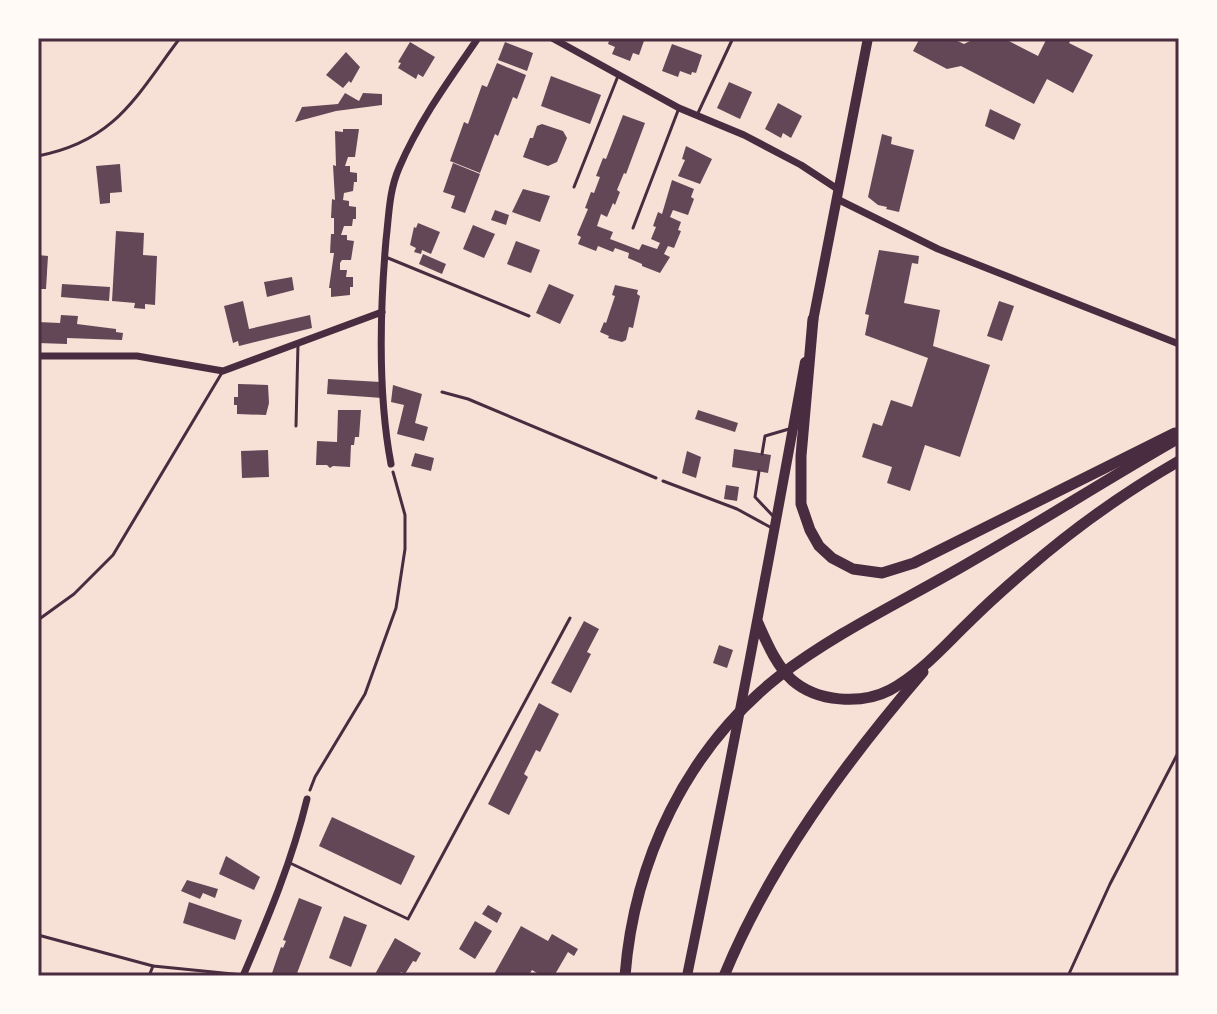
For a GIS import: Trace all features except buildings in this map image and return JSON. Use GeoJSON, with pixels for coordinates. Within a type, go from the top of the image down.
{"type":"FeatureCollection","features":[{"type":"Feature","properties":{"kind":"highway"},"geometry":{"type":"LineString","coordinates":[[813,319],[801,456],[801,504],[819,546],[832,558],[853,569],[882,573],[914,563],[1170,440]]}},
{"type":"Feature","properties":{"kind":"highway"},"geometry":{"type":"LineString","coordinates":[[625,976],[632,920],[646,869],[665,819],[707,750],[730,723],[780,676],[837,639],[1053,515],[1170,440],[1179,431]]}},
{"type":"Feature","properties":{"kind":"highway"},"geometry":{"type":"LineString","coordinates":[[758,623],[773,654],[793,681],[818,695],[841,700],[887,692],[923,666],[990,601],[1055,545],[1175,463]]}},
{"type":"Feature","properties":{"kind":"highway"},"geometry":{"type":"LineString","coordinates":[[724,976],[758,907],[828,792],[863,742],[952,638]]}},
{"type":"Feature","properties":{"kind":"main road"},"geometry":{"type":"LineString","coordinates":[[687,976],[758,623],[774,523],[868,38]]}},
{"type":"Feature","properties":{"kind":"street"},"geometry":{"type":"LineString","coordinates":[[391,464],[385,434],[382,312],[390,196],[398,169],[437,97],[478,38]]}},
{"type":"Feature","properties":{"kind":"street"},"geometry":{"type":"LineString","coordinates":[[552,38],[679,108],[744,135],[801,165],[838,194],[938,249],[1179,344]]}},
{"type":"Feature","properties":{"kind":"street"},"geometry":{"type":"LineString","coordinates":[[38,356],[137,356],[223,371],[382,312]]}},
{"type":"Feature","properties":{"kind":"street"},"geometry":{"type":"LineString","coordinates":[[243,976],[290,863],[307,799]]}},
{"type":"Feature","properties":{"kind":"lane"},"geometry":{"type":"LineString","coordinates":[[38,156],[77,144],[115,123],[180,38]]}},
{"type":"Feature","properties":{"kind":"lane"},"geometry":{"type":"LineString","coordinates":[[697,117],[733,38]]}},
{"type":"Feature","properties":{"kind":"lane"},"geometry":{"type":"LineString","coordinates":[[574,187],[618,76]]}},
{"type":"Feature","properties":{"kind":"lane"},"geometry":{"type":"LineString","coordinates":[[633,228],[679,108]]}},
{"type":"Feature","properties":{"kind":"lane"},"geometry":{"type":"LineString","coordinates":[[385,257],[529,316]]}},
{"type":"Feature","properties":{"kind":"lane"},"geometry":{"type":"LineString","coordinates":[[296,426],[298,344]]}},
{"type":"Feature","properties":{"kind":"lane"},"geometry":{"type":"LineString","coordinates":[[38,620],[74,594],[113,555],[223,371]]}},
{"type":"Feature","properties":{"kind":"lane"},"geometry":{"type":"LineString","coordinates":[[762,454],[765,436],[793,428]]}},
{"type":"Feature","properties":{"kind":"lane"},"geometry":{"type":"LineString","coordinates":[[759,471],[755,497],[774,523]]}},
{"type":"Feature","properties":{"kind":"lane"},"geometry":{"type":"LineString","coordinates":[[663,481],[774,523]]}},
{"type":"Feature","properties":{"kind":"lane"},"geometry":{"type":"LineString","coordinates":[[290,863],[408,919],[570,618]]}},
{"type":"Feature","properties":{"kind":"lane"},"geometry":{"type":"LineString","coordinates":[[38,935],[153,966],[243,976]]}},
{"type":"Feature","properties":{"kind":"lane"},"geometry":{"type":"LineString","coordinates":[[149,976],[153,966]]}},
{"type":"Feature","properties":{"kind":"path"},"geometry":{"type":"LineString","coordinates":[[442,392],[468,399],[663,481]]}},
{"type":"Feature","properties":{"kind":"path"},"geometry":{"type":"LineString","coordinates":[[307,799],[315,777],[365,694],[396,608],[405,549],[405,515],[391,464]]}},
{"type":"Feature","properties":{"kind":"path"},"geometry":{"type":"LineString","coordinates":[[1068,976],[1110,884],[1179,751]]}}]}
